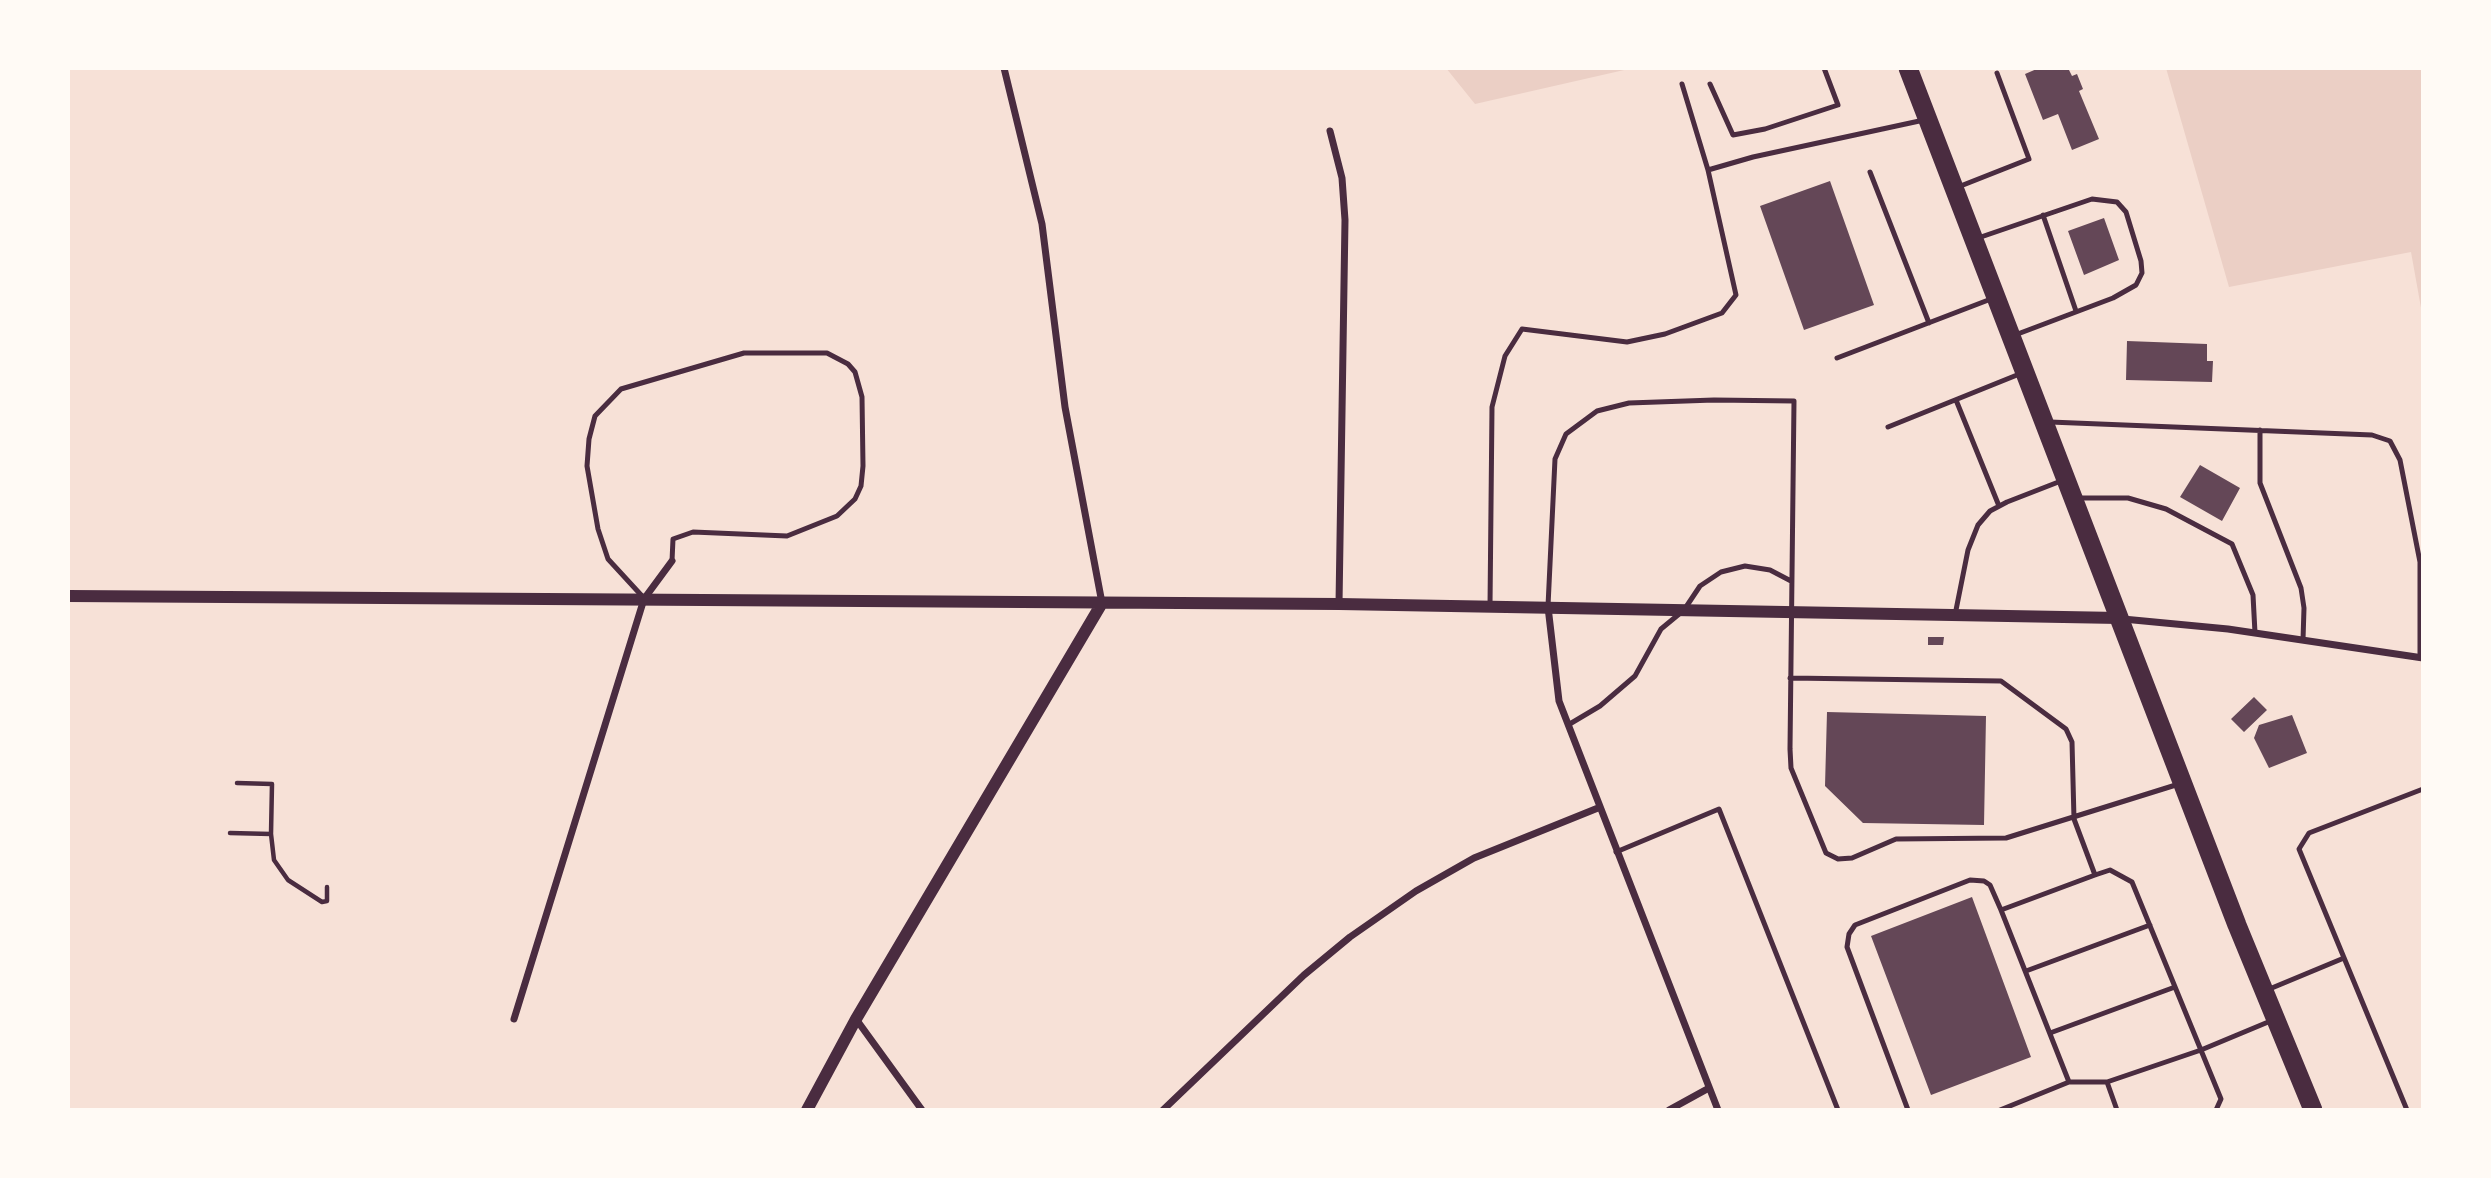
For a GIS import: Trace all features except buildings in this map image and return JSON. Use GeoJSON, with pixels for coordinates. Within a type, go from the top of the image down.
{"type":"FeatureCollection","features":[{"type":"Feature","properties":{"kind":"highway"},"geometry":{"type":"LineString","coordinates":[[1908,68],[2182,783],[2314,1110]]}},
{"type":"Feature","properties":{"kind":"street"},"geometry":{"type":"LineString","coordinates":[[807,1110],[856,1019],[1102,603],[1065,407],[1042,224],[1004,68]]}},
{"type":"Feature","properties":{"kind":"street"},"geometry":{"type":"LineString","coordinates":[[1330,131],[1342,178],[1345,220],[1339,604]]}},
{"type":"Feature","properties":{"kind":"street"},"geometry":{"type":"LineString","coordinates":[[514,1019],[644,599],[672,561]]}},
{"type":"Feature","properties":{"kind":"street"},"geometry":{"type":"LineString","coordinates":[[68,596],[1339,604],[2119,618],[2255,633],[2421,658]]}},
{"type":"Feature","properties":{"kind":"street"},"geometry":{"type":"LineString","coordinates":[[1548,607],[1559,701],[1598,808],[1718,1110]]}},
{"type":"Feature","properties":{"kind":"street"},"geometry":{"type":"LineString","coordinates":[[1163,1110],[1304,975],[1350,937],[1405,898],[1474,858],[1598,808]]}},
{"type":"Feature","properties":{"kind":"street"},"geometry":{"type":"LineString","coordinates":[[856,1019],[922,1110]]}},
{"type":"Feature","properties":{"kind":"street"},"geometry":{"type":"LineString","coordinates":[[1669,1110],[1709,1088]]}},
{"type":"Feature","properties":{"kind":"lane"},"geometry":{"type":"LineString","coordinates":[[1710,84],[1733,135],[1765,129],[1838,104],[1824,68]]}},
{"type":"Feature","properties":{"kind":"lane"},"geometry":{"type":"LineString","coordinates":[[1955,188],[2029,159],[1997,73]]}},
{"type":"Feature","properties":{"kind":"lane"},"geometry":{"type":"LineString","coordinates":[[1490,606],[1492,407],[1505,356],[1522,328],[1627,342],[1665,334],[1722,313],[1736,295],[1708,170],[1682,84]]}},
{"type":"Feature","properties":{"kind":"lane"},"geometry":{"type":"LineString","coordinates":[[1708,170],[1753,157],[1927,120]]}},
{"type":"Feature","properties":{"kind":"lane"},"geometry":{"type":"LineString","coordinates":[[1870,172],[1929,323]]}},
{"type":"Feature","properties":{"kind":"lane"},"geometry":{"type":"LineString","coordinates":[[1973,239],[2092,200],[2109,199],[2121,204],[2130,224],[2141,261],[2140,280],[2133,288],[2113,299],[2012,336]]}},
{"type":"Feature","properties":{"kind":"lane"},"geometry":{"type":"LineString","coordinates":[[2043,215],[2076,311]]}},
{"type":"Feature","properties":{"kind":"lane"},"geometry":{"type":"LineString","coordinates":[[1837,358],[1997,297]]}},
{"type":"Feature","properties":{"kind":"lane"},"geometry":{"type":"LineString","coordinates":[[644,599],[608,559],[598,529],[587,466],[589,439],[595,416],[621,389],[744,353],[827,353],[848,364],[855,372],[862,397],[863,467],[861,486],[855,499],[837,516],[787,536],[693,532],[673,540],[672,561]]}},
{"type":"Feature","properties":{"kind":"lane"},"geometry":{"type":"LineString","coordinates":[[1888,427],[2025,372]]}},
{"type":"Feature","properties":{"kind":"lane"},"geometry":{"type":"LineString","coordinates":[[1956,400],[1999,506]]}},
{"type":"Feature","properties":{"kind":"lane"},"geometry":{"type":"LineString","coordinates":[[1548,607],[1555,459],[1566,434],[1597,411],[1629,403],[1794,401],[1791,768],[1826,853],[1838,859],[1852,858],[1896,839],[2006,838],[2074,819],[2182,783]]}},
{"type":"Feature","properties":{"kind":"lane"},"geometry":{"type":"LineString","coordinates":[[2044,422],[2372,435],[2390,441],[2400,460],[2420,562],[2421,658]]}},
{"type":"Feature","properties":{"kind":"lane"},"geometry":{"type":"LineString","coordinates":[[2260,430],[2260,483],[2301,588],[2305,617],[2303,640]]}},
{"type":"Feature","properties":{"kind":"lane"},"geometry":{"type":"LineString","coordinates":[[1955,615],[1968,550],[1978,525],[1999,506],[2068,489],[2128,498],[2165,509],[2232,544],[2253,596],[2255,633]]}},
{"type":"Feature","properties":{"kind":"lane"},"geometry":{"type":"LineString","coordinates":[[1568,725],[1600,706],[1635,676],[1661,629],[1684,610],[1700,586],[1721,572],[1745,566],[1770,570],[1791,581]]}},
{"type":"Feature","properties":{"kind":"lane"},"geometry":{"type":"LineString","coordinates":[[1790,678],[2001,681],[2066,729],[2072,742],[2074,819],[2095,875]]}},
{"type":"Feature","properties":{"kind":"lane"},"geometry":{"type":"LineString","coordinates":[[2407,1110],[2299,849],[2309,833],[2423,789]]}},
{"type":"Feature","properties":{"kind":"lane"},"geometry":{"type":"LineString","coordinates":[[1616,852],[1719,809],[1838,1110]]}},
{"type":"Feature","properties":{"kind":"lane"},"geometry":{"type":"LineString","coordinates":[[2001,910],[2095,875],[2117,871],[2132,881],[2221,1099],[2216,1110]]}},
{"type":"Feature","properties":{"kind":"lane"},"geometry":{"type":"LineString","coordinates":[[1908,1110],[1847,947],[1849,934],[1863,920],[1970,880],[1984,881],[1990,885],[2069,1082]]}},
{"type":"Feature","properties":{"kind":"lane"},"geometry":{"type":"LineString","coordinates":[[2026,971],[2150,925]]}},
{"type":"Feature","properties":{"kind":"lane"},"geometry":{"type":"LineString","coordinates":[[2264,991],[2344,958]]}},
{"type":"Feature","properties":{"kind":"lane"},"geometry":{"type":"LineString","coordinates":[[2050,1033],[2175,987]]}},
{"type":"Feature","properties":{"kind":"lane"},"geometry":{"type":"LineString","coordinates":[[2000,1110],[2069,1082],[2107,1082],[2201,1050],[2275,1018]]}},
{"type":"Feature","properties":{"kind":"lane"},"geometry":{"type":"LineString","coordinates":[[2107,1082],[2117,1110]]}},
{"type":"Feature","properties":{"kind":"path"},"geometry":{"type":"LineString","coordinates":[[237,782],[272,784],[271,834],[274,860],[288,880],[322,902],[327,901],[327,887]]}},
{"type":"Feature","properties":{"kind":"path"},"geometry":{"type":"LineString","coordinates":[[230,833],[271,834]]}},
{"type":"Feature","properties":{"kind":"shaded area"},"geometry":{"type":"Polygon","coordinates":[[[1446,68],[1633,68],[1475,104],[1446,68]]]}},
{"type":"Feature","properties":{"kind":"shaded area"},"geometry":{"type":"Polygon","coordinates":[[[2166,68],[2423,68],[2423,319],[2411,252],[2229,287],[2166,68]]]}}]}
